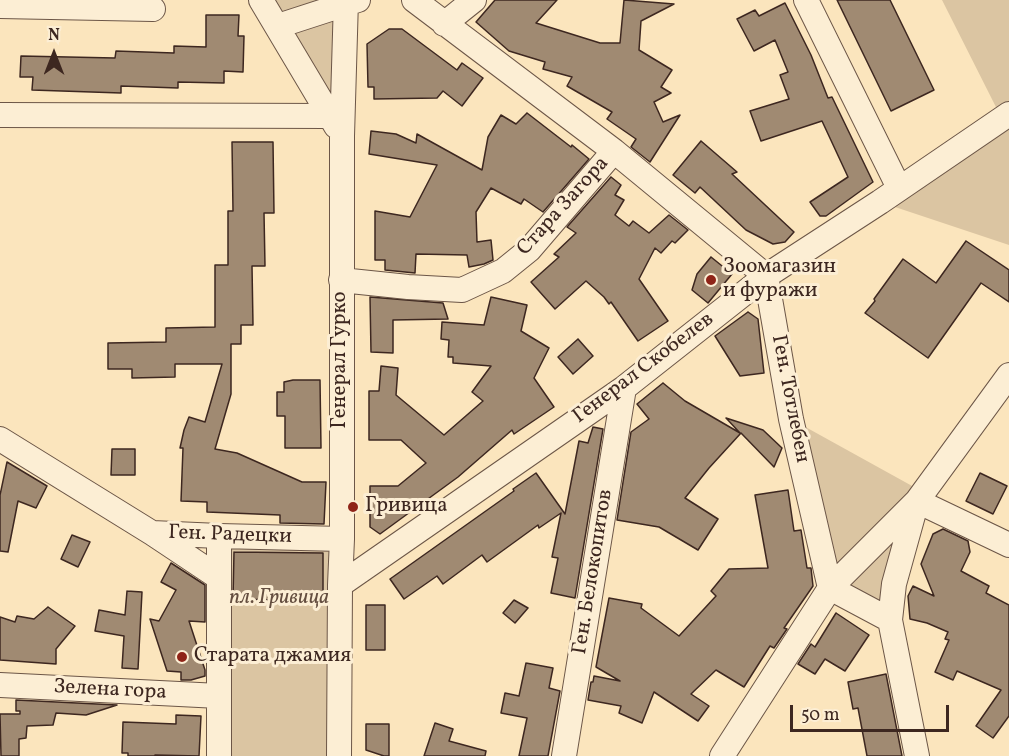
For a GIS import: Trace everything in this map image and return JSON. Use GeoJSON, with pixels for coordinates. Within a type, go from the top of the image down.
{"type":"FeatureCollection","features":[{"type":"Feature","properties":{"kind":"street"},"geometry":{"type":"LineString","coordinates":[[261,0],[336,126]]}},
{"type":"Feature","properties":{"kind":"street"},"geometry":{"type":"LineString","coordinates":[[414,0],[614,151],[766,276]]}},
{"type":"Feature","properties":{"kind":"street"},"geometry":{"type":"LineString","coordinates":[[444,24],[474,0]]}},
{"type":"Feature","properties":{"kind":"street"},"geometry":{"type":"LineString","coordinates":[[806,0],[899,188]]}},
{"type":"Feature","properties":{"kind":"street"},"geometry":{"type":"LineString","coordinates":[[278,26],[350,1]]}},
{"type":"Feature","properties":{"kind":"street","name":"Генерал Гурко"},"geometry":{"type":"LineString","coordinates":[[339,756],[342,539],[341,280],[336,126],[350,1]]}},
{"type":"Feature","properties":{"kind":"street"},"geometry":{"type":"LineString","coordinates":[[0,6],[153,9]]}},
{"type":"Feature","properties":{"kind":"street"},"geometry":{"type":"LineString","coordinates":[[0,116],[336,126]]}},
{"type":"Feature","properties":{"kind":"street","name":"Генерал Скобелев"},"geometry":{"type":"LineString","coordinates":[[340,585],[624,388],[766,276],[1007,120]]}},
{"type":"Feature","properties":{"kind":"street","name":"Стара Загора"},"geometry":{"type":"LineString","coordinates":[[341,280],[408,288],[462,290],[503,271],[529,250],[614,151]]}},
{"type":"Feature","properties":{"kind":"street","name":"Ген. Тотлебен"},"geometry":{"type":"LineString","coordinates":[[766,276],[791,419],[830,588]]}},
{"type":"Feature","properties":{"kind":"street"},"geometry":{"type":"LineString","coordinates":[[722,756],[830,588],[917,501],[1007,382]]}},
{"type":"Feature","properties":{"kind":"street","name":"Ген. Белокопитов"},"geometry":{"type":"LineString","coordinates":[[564,756],[624,388]]}},
{"type":"Feature","properties":{"kind":"street","name":"Ген. Радецки"},"geometry":{"type":"LineString","coordinates":[[0,439],[152,533],[342,539]]}},
{"type":"Feature","properties":{"kind":"street"},"geometry":{"type":"LineString","coordinates":[[917,501],[1009,545]]}},
{"type":"Feature","properties":{"kind":"street"},"geometry":{"type":"LineString","coordinates":[[917,501],[894,584],[890,620],[917,756]]}},
{"type":"Feature","properties":{"kind":"street"},"geometry":{"type":"LineString","coordinates":[[152,533],[218,577]]}},
{"type":"Feature","properties":{"kind":"street"},"geometry":{"type":"LineString","coordinates":[[219,536],[219,756]]}},
{"type":"Feature","properties":{"kind":"street"},"geometry":{"type":"LineString","coordinates":[[830,588],[890,620]]}},
{"type":"Feature","properties":{"kind":"street","name":"Зелена гора"},"geometry":{"type":"LineString","coordinates":[[0,685],[219,696]]}},
{"type":"Feature","properties":{"kind":"green space"},"geometry":{"type":"Polygon","coordinates":[[[261,0],[346,0],[342,136],[261,0]]]}},
{"type":"Feature","properties":{"kind":"green space"},"geometry":{"type":"Polygon","coordinates":[[[942,0],[1009,0],[1009,245],[880,202],[1002,119],[942,0]]]}},
{"type":"Feature","properties":{"kind":"green space"},"geometry":{"type":"Polygon","coordinates":[[[791,419],[923,492],[890,620],[830,588],[791,419]]]}},
{"type":"Feature","properties":{"kind":"green space","name":"пл. Гривица"},"geometry":{"type":"Polygon","coordinates":[[[219,536],[342,539],[339,756],[219,756],[219,536]]]}},
{"type":"Feature","properties":{"kind":"building"},"geometry":{"type":"Polygon","coordinates":[[[495,0],[557,0],[536,23],[600,43],[620,43],[624,0],[674,4],[641,21],[639,50],[672,70],[661,87],[671,93],[654,102],[663,122],[680,115],[650,162],[631,147],[636,139],[607,119],[612,112],[567,86],[572,77],[543,69],[545,62],[509,51],[476,22],[495,0]]]}},
{"type":"Feature","properties":{"kind":"building"},"geometry":{"type":"Polygon","coordinates":[[[837,0],[890,0],[934,90],[891,111],[837,0]]]}},
{"type":"Feature","properties":{"kind":"building"},"geometry":{"type":"Polygon","coordinates":[[[785,3],[811,55],[828,98],[832,97],[873,182],[826,216],[820,216],[810,202],[848,177],[822,121],[761,141],[750,111],[789,99],[780,75],[788,72],[775,40],[754,51],[737,19],[755,10],[759,16],[785,3]]]}},
{"type":"Feature","properties":{"kind":"building"},"geometry":{"type":"Polygon","coordinates":[[[206,15],[239,15],[238,36],[244,36],[243,72],[224,71],[224,83],[178,82],[178,88],[121,86],[121,93],[32,90],[33,77],[20,77],[21,56],[115,58],[116,51],[174,53],[174,46],[206,47],[206,15]]]}},
{"type":"Feature","properties":{"kind":"building"},"geometry":{"type":"Polygon","coordinates":[[[389,29],[402,29],[457,70],[462,63],[483,78],[462,106],[443,91],[437,98],[374,99],[374,87],[368,87],[367,44],[389,29]]]}},
{"type":"Feature","properties":{"kind":"building"},"geometry":{"type":"Polygon","coordinates":[[[527,113],[589,159],[543,212],[524,199],[521,204],[491,188],[476,212],[477,242],[491,240],[493,260],[469,267],[467,255],[416,254],[415,273],[385,270],[385,260],[375,260],[375,211],[410,217],[437,165],[369,154],[371,131],[396,134],[416,143],[417,134],[482,170],[488,137],[501,115],[516,124],[527,113]]]}},
{"type":"Feature","properties":{"kind":"building"},"geometry":{"type":"Polygon","coordinates":[[[701,141],[737,172],[732,174],[794,232],[785,242],[773,244],[746,230],[700,187],[695,193],[673,175],[701,141]]]}},
{"type":"Feature","properties":{"kind":"building"},"geometry":{"type":"Polygon","coordinates":[[[232,142],[273,142],[274,213],[264,213],[265,266],[252,266],[253,325],[241,325],[241,344],[231,344],[231,394],[215,449],[237,453],[302,482],[326,482],[324,524],[280,523],[280,515],[207,512],[207,502],[181,501],[183,448],[180,448],[184,430],[189,417],[205,422],[222,364],[175,364],[175,377],[132,378],[132,369],[108,369],[108,343],[166,342],[166,328],[215,327],[215,265],[228,265],[228,211],[233,211],[232,142]]]}},
{"type":"Feature","properties":{"kind":"building"},"geometry":{"type":"Polygon","coordinates":[[[611,177],[621,185],[615,195],[624,200],[615,215],[629,226],[633,221],[649,233],[669,215],[688,230],[675,243],[672,241],[661,253],[655,248],[639,279],[668,321],[638,341],[611,302],[609,304],[586,281],[555,309],[531,282],[559,257],[554,254],[576,233],[567,227],[611,177]]]}},
{"type":"Feature","properties":{"kind":"building"},"geometry":{"type":"Polygon","coordinates":[[[966,241],[1009,270],[1009,302],[981,283],[928,358],[865,313],[903,259],[936,283],[966,241]]]}},
{"type":"Feature","properties":{"kind":"building"},"geometry":{"type":"Polygon","coordinates":[[[711,257],[732,274],[708,303],[692,290],[697,274],[711,257]]]}},
{"type":"Feature","properties":{"kind":"building"},"geometry":{"type":"Polygon","coordinates":[[[370,297],[443,303],[448,319],[393,320],[393,353],[371,352],[370,297]]]}},
{"type":"Feature","properties":{"kind":"building"},"geometry":{"type":"Polygon","coordinates":[[[491,297],[527,305],[521,331],[549,348],[534,378],[554,407],[514,434],[512,430],[458,477],[380,534],[370,527],[370,486],[398,486],[426,463],[401,440],[369,440],[369,391],[379,391],[381,366],[398,368],[396,395],[444,435],[483,401],[472,392],[491,366],[453,363],[453,357],[448,357],[449,340],[441,339],[442,322],[484,325],[491,297]]]}},
{"type":"Feature","properties":{"kind":"building"},"geometry":{"type":"Polygon","coordinates":[[[748,312],[758,319],[764,373],[740,376],[715,336],[748,312]]]}},
{"type":"Feature","properties":{"kind":"building"},"geometry":{"type":"Polygon","coordinates":[[[578,339],[593,356],[573,374],[558,357],[578,339]]]}},
{"type":"Feature","properties":{"kind":"building"},"geometry":{"type":"Polygon","coordinates":[[[320,380],[321,448],[285,448],[285,416],[277,416],[277,392],[284,392],[284,382],[320,380]]]}},
{"type":"Feature","properties":{"kind":"building"},"geometry":{"type":"Polygon","coordinates":[[[663,383],[685,401],[740,433],[726,418],[763,430],[782,448],[774,467],[741,433],[709,468],[685,498],[718,519],[698,550],[659,527],[617,520],[631,432],[649,419],[637,404],[663,383]]]}},
{"type":"Feature","properties":{"kind":"building"},"geometry":{"type":"Polygon","coordinates":[[[593,427],[603,429],[575,598],[551,593],[558,558],[552,557],[561,513],[539,528],[538,525],[487,562],[482,555],[443,584],[437,576],[404,599],[390,579],[536,473],[565,514],[579,441],[588,443],[593,427]]]}},
{"type":"Feature","properties":{"kind":"building"},"geometry":{"type":"Polygon","coordinates":[[[112,449],[135,449],[135,475],[111,475],[112,449]]]}},
{"type":"Feature","properties":{"kind":"building"},"geometry":{"type":"Polygon","coordinates":[[[7,462],[47,486],[36,508],[18,501],[8,552],[0,551],[0,495],[7,462]]]}},
{"type":"Feature","properties":{"kind":"building"},"geometry":{"type":"Polygon","coordinates":[[[980,473],[1007,486],[993,514],[966,501],[980,473]]]}},
{"type":"Feature","properties":{"kind":"building"},"geometry":{"type":"Polygon","coordinates":[[[788,490],[794,531],[801,530],[807,568],[811,568],[813,586],[784,628],[787,629],[774,648],[770,646],[744,687],[716,670],[691,694],[709,706],[698,721],[654,692],[642,723],[619,713],[621,706],[588,700],[594,676],[620,681],[596,667],[609,598],[642,604],[641,608],[679,636],[716,596],[711,591],[729,569],[768,568],[755,495],[788,490]]]}},
{"type":"Feature","properties":{"kind":"building"},"geometry":{"type":"Polygon","coordinates":[[[943,529],[968,541],[970,552],[961,571],[989,586],[986,593],[1009,605],[1009,716],[993,738],[976,726],[1001,690],[957,671],[953,680],[935,672],[949,640],[945,639],[948,632],[910,619],[908,596],[913,586],[934,596],[921,564],[933,534],[943,529]]]}},
{"type":"Feature","properties":{"kind":"building"},"geometry":{"type":"Polygon","coordinates":[[[72,535],[90,542],[78,567],[61,559],[72,535]]]}},
{"type":"Feature","properties":{"kind":"building"},"geometry":{"type":"Polygon","coordinates":[[[234,552],[323,553],[323,601],[233,599],[234,552]]]}},
{"type":"Feature","properties":{"kind":"building"},"geometry":{"type":"Polygon","coordinates":[[[171,563],[205,585],[205,622],[189,621],[205,676],[191,680],[181,680],[181,672],[167,671],[150,619],[159,621],[176,590],[161,582],[171,563]]]}},
{"type":"Feature","properties":{"kind":"building"},"geometry":{"type":"Polygon","coordinates":[[[127,591],[142,592],[138,669],[122,668],[124,636],[95,631],[99,610],[125,615],[127,591]]]}},
{"type":"Feature","properties":{"kind":"building"},"geometry":{"type":"Polygon","coordinates":[[[514,600],[528,608],[515,623],[503,613],[514,600]]]}},
{"type":"Feature","properties":{"kind":"building"},"geometry":{"type":"Polygon","coordinates":[[[366,605],[385,605],[385,650],[366,650],[366,605]]]}},
{"type":"Feature","properties":{"kind":"building"},"geometry":{"type":"Polygon","coordinates":[[[48,607],[75,626],[56,649],[56,664],[0,660],[0,617],[15,622],[17,616],[34,619],[48,607]]]}},
{"type":"Feature","properties":{"kind":"building"},"geometry":{"type":"Polygon","coordinates":[[[836,613],[869,635],[845,671],[825,659],[815,674],[798,664],[811,644],[815,647],[836,613]]]}},
{"type":"Feature","properties":{"kind":"building"},"geometry":{"type":"Polygon","coordinates":[[[526,663],[553,668],[549,688],[560,691],[548,756],[519,756],[527,718],[501,713],[505,693],[519,696],[526,663]]]}},
{"type":"Feature","properties":{"kind":"building"},"geometry":{"type":"Polygon","coordinates":[[[886,674],[902,756],[867,756],[858,708],[853,709],[848,682],[886,674]]]}},
{"type":"Feature","properties":{"kind":"building"},"geometry":{"type":"Polygon","coordinates":[[[16,700],[117,705],[86,715],[56,713],[53,725],[27,726],[26,738],[19,739],[19,756],[1,756],[0,714],[20,714],[20,711],[16,711],[16,700]]]}},
{"type":"Feature","properties":{"kind":"building"},"geometry":{"type":"Polygon","coordinates":[[[176,715],[201,716],[199,756],[128,756],[128,753],[122,753],[123,722],[176,724],[176,715]]]}},
{"type":"Feature","properties":{"kind":"building"},"geometry":{"type":"Polygon","coordinates":[[[435,723],[453,729],[449,741],[486,751],[485,756],[424,756],[435,723]]]}},
{"type":"Feature","properties":{"kind":"building"},"geometry":{"type":"Polygon","coordinates":[[[366,724],[389,724],[389,756],[366,750],[366,724]]]}},
{"type":"Feature","properties":{"kind":"place","name":"Зоомагазин и фуражи"},"geometry":{"type":"Point","coordinates":[711,280]}},
{"type":"Feature","properties":{"kind":"place","name":"Гривица"},"geometry":{"type":"Point","coordinates":[353,507]}},
{"type":"Feature","properties":{"kind":"place","name":"Старата джамия"},"geometry":{"type":"Point","coordinates":[182,657]}}]}
